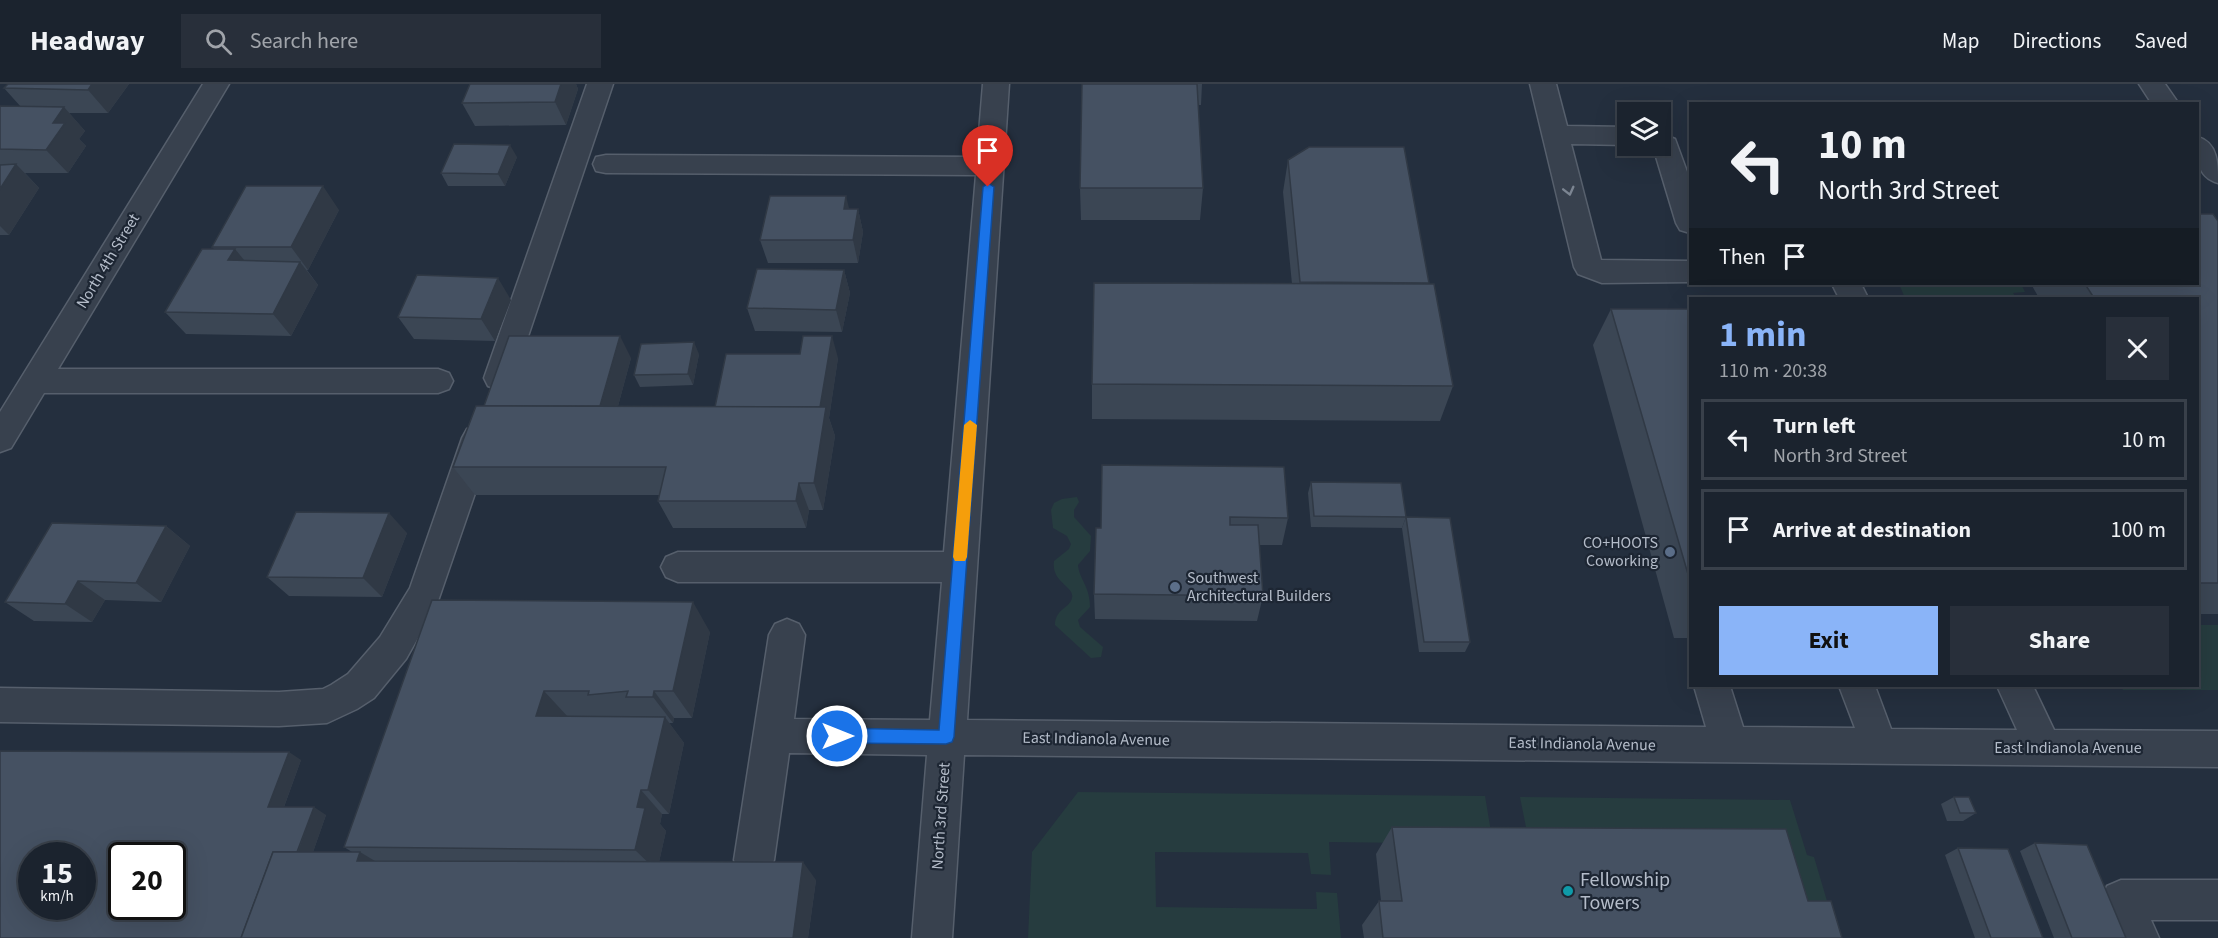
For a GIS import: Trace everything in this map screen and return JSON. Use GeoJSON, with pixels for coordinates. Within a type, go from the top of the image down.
{"type":"FeatureCollection","features":[{"type":"Feature","properties":{"kind":"street","name":"North 4th Street"},"geometry":{"type":"LineString","coordinates":[[0,439],[216,84]]}},
{"type":"Feature","properties":{"kind":"street"},"geometry":{"type":"LineString","coordinates":[[0,705],[279,709],[327,706],[361,686],[393,648],[425,593],[600,84]]}},
{"type":"Feature","properties":{"kind":"street","name":"North 3rd Street"},"geometry":{"type":"LineString","coordinates":[[932,938],[996,84]]}},
{"type":"Feature","properties":{"kind":"street"},"geometry":{"type":"LineString","coordinates":[[1543,84],[1588,267],[1602,272],[1689,272]]}},
{"type":"Feature","properties":{"kind":"street"},"geometry":{"type":"LineString","coordinates":[[2152,84],[2165,102]]}},
{"type":"Feature","properties":{"kind":"street"},"geometry":{"type":"LineString","coordinates":[[1555,135],[1617,136]]}},
{"type":"Feature","properties":{"kind":"street"},"geometry":{"type":"LineString","coordinates":[[1671,141],[1689,140]]}},
{"type":"Feature","properties":{"kind":"street"},"geometry":{"type":"LineString","coordinates":[[2199,147],[2218,174]]}},
{"type":"Feature","properties":{"kind":"street"},"geometry":{"type":"LineString","coordinates":[[1669,156],[1689,220]]}},
{"type":"Feature","properties":{"kind":"street"},"geometry":{"type":"LineString","coordinates":[[606,164],[990,166]]}},
{"type":"Feature","properties":{"kind":"street"},"geometry":{"type":"LineString","coordinates":[[35,381],[438,381]]}},
{"type":"Feature","properties":{"kind":"street"},"geometry":{"type":"LineString","coordinates":[[678,567],[959,567]]}},
{"type":"Feature","properties":{"kind":"street"},"geometry":{"type":"LineString","coordinates":[[754,860],[787,635]]}},
{"type":"Feature","properties":{"kind":"street"},"geometry":{"type":"LineString","coordinates":[[1712,687],[1730,745]]}},
{"type":"Feature","properties":{"kind":"street"},"geometry":{"type":"LineString","coordinates":[[1857,687],[1880,747]]}},
{"type":"Feature","properties":{"kind":"street"},"geometry":{"type":"LineString","coordinates":[[2015,687],[2044,748]]}},
{"type":"Feature","properties":{"kind":"street","name":"East Indianola Avenue"},"geometry":{"type":"LineString","coordinates":[[773,736],[2044,748],[2216,753]]}},
{"type":"Feature","properties":{"kind":"street"},"geometry":{"type":"LineString","coordinates":[[2139,938],[2121,900],[2218,900]]}},
{"type":"Feature","properties":{"kind":"green space"},"geometry":{"type":"Polygon","coordinates":[[[1899,285],[2022,285],[2025,292],[2013,293],[2015,297],[1905,297],[1899,285]]]}},
{"type":"Feature","properties":{"kind":"green space"},"geometry":{"type":"Polygon","coordinates":[[[1077,497],[1079,502],[1074,510],[1074,517],[1091,536],[1090,551],[1078,565],[1090,600],[1090,607],[1078,620],[1080,627],[1103,647],[1101,657],[1091,658],[1055,625],[1057,615],[1071,601],[1072,594],[1056,574],[1054,561],[1069,549],[1071,544],[1067,536],[1053,528],[1051,510],[1054,503],[1062,499],[1077,497]]]}},
{"type":"Feature","properties":{"kind":"green space"},"geometry":{"type":"Polygon","coordinates":[[[2199,625],[2218,625],[2218,690],[2123,690],[2121,687],[2199,687],[2199,625]]]}},
{"type":"Feature","properties":{"kind":"green space"},"geometry":{"type":"Polygon","coordinates":[[[1078,792],[1485,796],[1493,844],[1329,842],[1331,875],[1311,874],[1308,853],[1155,852],[1156,907],[1317,909],[1316,892],[1337,893],[1341,938],[1028,938],[1032,852],[1078,792]]]}},
{"type":"Feature","properties":{"kind":"green space"},"geometry":{"type":"Polygon","coordinates":[[[1520,797],[1790,800],[1807,855],[1814,857],[1838,938],[1531,852],[1520,797]]]}},
{"type":"Feature","properties":{"kind":"building"},"geometry":{"type":"Polygon","coordinates":[[[8,84],[92,84],[88,90],[4,88],[8,84]]]}},
{"type":"Feature","properties":{"kind":"building"},"geometry":{"type":"Polygon","coordinates":[[[470,84],[561,84],[555,102],[462,103],[470,84]]]}},
{"type":"Feature","properties":{"kind":"building"},"geometry":{"type":"Polygon","coordinates":[[[1082,84],[1197,84],[1203,188],[1080,188],[1082,84]]]}},
{"type":"Feature","properties":{"kind":"building"},"geometry":{"type":"Polygon","coordinates":[[[0,106],[64,107],[53,123],[65,123],[46,150],[0,149],[0,106]]]}},
{"type":"Feature","properties":{"kind":"building"},"geometry":{"type":"Polygon","coordinates":[[[454,144],[510,145],[498,174],[441,173],[454,144]]]}},
{"type":"Feature","properties":{"kind":"building"},"geometry":{"type":"Polygon","coordinates":[[[1309,147],[1404,147],[1429,283],[1300,282],[1288,160],[1309,147]]]}},
{"type":"Feature","properties":{"kind":"building"},"geometry":{"type":"Polygon","coordinates":[[[16,164],[0,189],[0,165],[16,164]]]}},
{"type":"Feature","properties":{"kind":"building"},"geometry":{"type":"Polygon","coordinates":[[[246,186],[323,186],[291,247],[212,247],[246,186]]]}},
{"type":"Feature","properties":{"kind":"building"},"geometry":{"type":"Polygon","coordinates":[[[770,196],[846,196],[844,209],[858,209],[853,240],[760,240],[770,196]]]}},
{"type":"Feature","properties":{"kind":"building"},"geometry":{"type":"Polygon","coordinates":[[[2199,214],[2213,214],[2218,221],[2218,583],[2199,583],[2199,297],[2093,297],[2086,285],[2199,285],[2199,214]]]}},
{"type":"Feature","properties":{"kind":"building"},"geometry":{"type":"Polygon","coordinates":[[[202,249],[235,249],[228,260],[300,262],[273,314],[165,312],[202,249]]]}},
{"type":"Feature","properties":{"kind":"building"},"geometry":{"type":"Polygon","coordinates":[[[757,269],[844,270],[836,310],[747,308],[757,269]]]}},
{"type":"Feature","properties":{"kind":"building"},"geometry":{"type":"Polygon","coordinates":[[[417,275],[498,278],[481,319],[398,317],[417,275]]]}},
{"type":"Feature","properties":{"kind":"building"},"geometry":{"type":"Polygon","coordinates":[[[1094,283],[1434,284],[1453,386],[1092,384],[1094,283]]]}},
{"type":"Feature","properties":{"kind":"building"},"geometry":{"type":"Polygon","coordinates":[[[1611,309],[1689,309],[1689,578],[1611,309]]]}},
{"type":"Feature","properties":{"kind":"building"},"geometry":{"type":"Polygon","coordinates":[[[509,336],[620,336],[600,406],[484,406],[509,336]]]}},
{"type":"Feature","properties":{"kind":"building"},"geometry":{"type":"Polygon","coordinates":[[[803,336],[832,336],[820,407],[715,407],[726,354],[800,354],[803,336]]]}},
{"type":"Feature","properties":{"kind":"building"},"geometry":{"type":"Polygon","coordinates":[[[694,342],[688,374],[634,375],[641,344],[694,342]]]}},
{"type":"Feature","properties":{"kind":"building"},"geometry":{"type":"Polygon","coordinates":[[[476,406],[826,407],[814,483],[799,483],[796,501],[658,501],[666,467],[453,467],[476,406]]]}},
{"type":"Feature","properties":{"kind":"building","name":"Southwest Architectural Builders"},"geometry":{"type":"Polygon","coordinates":[[[1102,465],[1284,467],[1288,518],[1230,517],[1230,525],[1258,525],[1263,596],[1094,594],[1096,528],[1101,528],[1102,465]]]}},
{"type":"Feature","properties":{"kind":"building"},"geometry":{"type":"Polygon","coordinates":[[[1311,482],[1401,483],[1406,517],[1314,516],[1311,482]]]}},
{"type":"Feature","properties":{"kind":"building"},"geometry":{"type":"Polygon","coordinates":[[[296,512],[389,513],[363,578],[267,577],[296,512]]]}},
{"type":"Feature","properties":{"kind":"building"},"geometry":{"type":"Polygon","coordinates":[[[1406,517],[1450,518],[1470,642],[1424,642],[1406,517]]]}},
{"type":"Feature","properties":{"kind":"building"},"geometry":{"type":"Polygon","coordinates":[[[52,523],[166,526],[136,583],[78,581],[65,604],[5,602],[52,523]]]}},
{"type":"Feature","properties":{"kind":"building"},"geometry":{"type":"Polygon","coordinates":[[[432,600],[693,602],[673,691],[654,691],[653,697],[626,697],[628,691],[588,695],[589,691],[544,691],[536,716],[665,717],[648,790],[641,790],[637,807],[645,808],[635,850],[344,847],[432,600]]]}},
{"type":"Feature","properties":{"kind":"building"},"geometry":{"type":"Polygon","coordinates":[[[0,751],[289,752],[268,807],[314,807],[297,852],[273,852],[241,938],[0,938],[0,751]]]}},
{"type":"Feature","properties":{"kind":"building"},"geometry":{"type":"Polygon","coordinates":[[[1954,797],[1969,797],[1976,813],[1960,813],[1954,797]]]}},
{"type":"Feature","properties":{"kind":"building","name":"Fellowship Towers"},"geometry":{"type":"Polygon","coordinates":[[[1392,827],[1786,829],[1808,901],[1831,901],[1842,938],[1383,938],[1379,901],[1402,901],[1392,827]]]}},
{"type":"Feature","properties":{"kind":"building"},"geometry":{"type":"Polygon","coordinates":[[[2035,843],[2087,845],[2126,938],[2072,938],[2035,843]]]}},
{"type":"Feature","properties":{"kind":"building"},"geometry":{"type":"Polygon","coordinates":[[[1958,848],[2008,849],[2043,938],[1991,938],[1958,848]]]}},
{"type":"Feature","properties":{"kind":"building"},"geometry":{"type":"Polygon","coordinates":[[[273,852],[360,852],[357,861],[803,862],[793,938],[241,938],[273,852]]]}},
{"type":"Feature","properties":{"kind":"slow traffic"},"geometry":{"type":"LineString","coordinates":[[960,557],[970,425]]}},
{"type":"Feature","properties":{"kind":"place","name":"CO+HOOTS Coworking"},"geometry":{"type":"Point","coordinates":[1670,552]}},
{"type":"Feature","properties":{"kind":"place","name":"Southwest Architectural Builders"},"geometry":{"type":"Point","coordinates":[1175,587]}},
{"type":"Feature","properties":{"kind":"place","name":"Fellowship Towers"},"geometry":{"type":"Point","coordinates":[1568,891]}},
{"type":"Feature","properties":{"kind":"route"},"geometry":{"type":"LineString","coordinates":[[837,736],[946,737],[988,187]]}}]}
